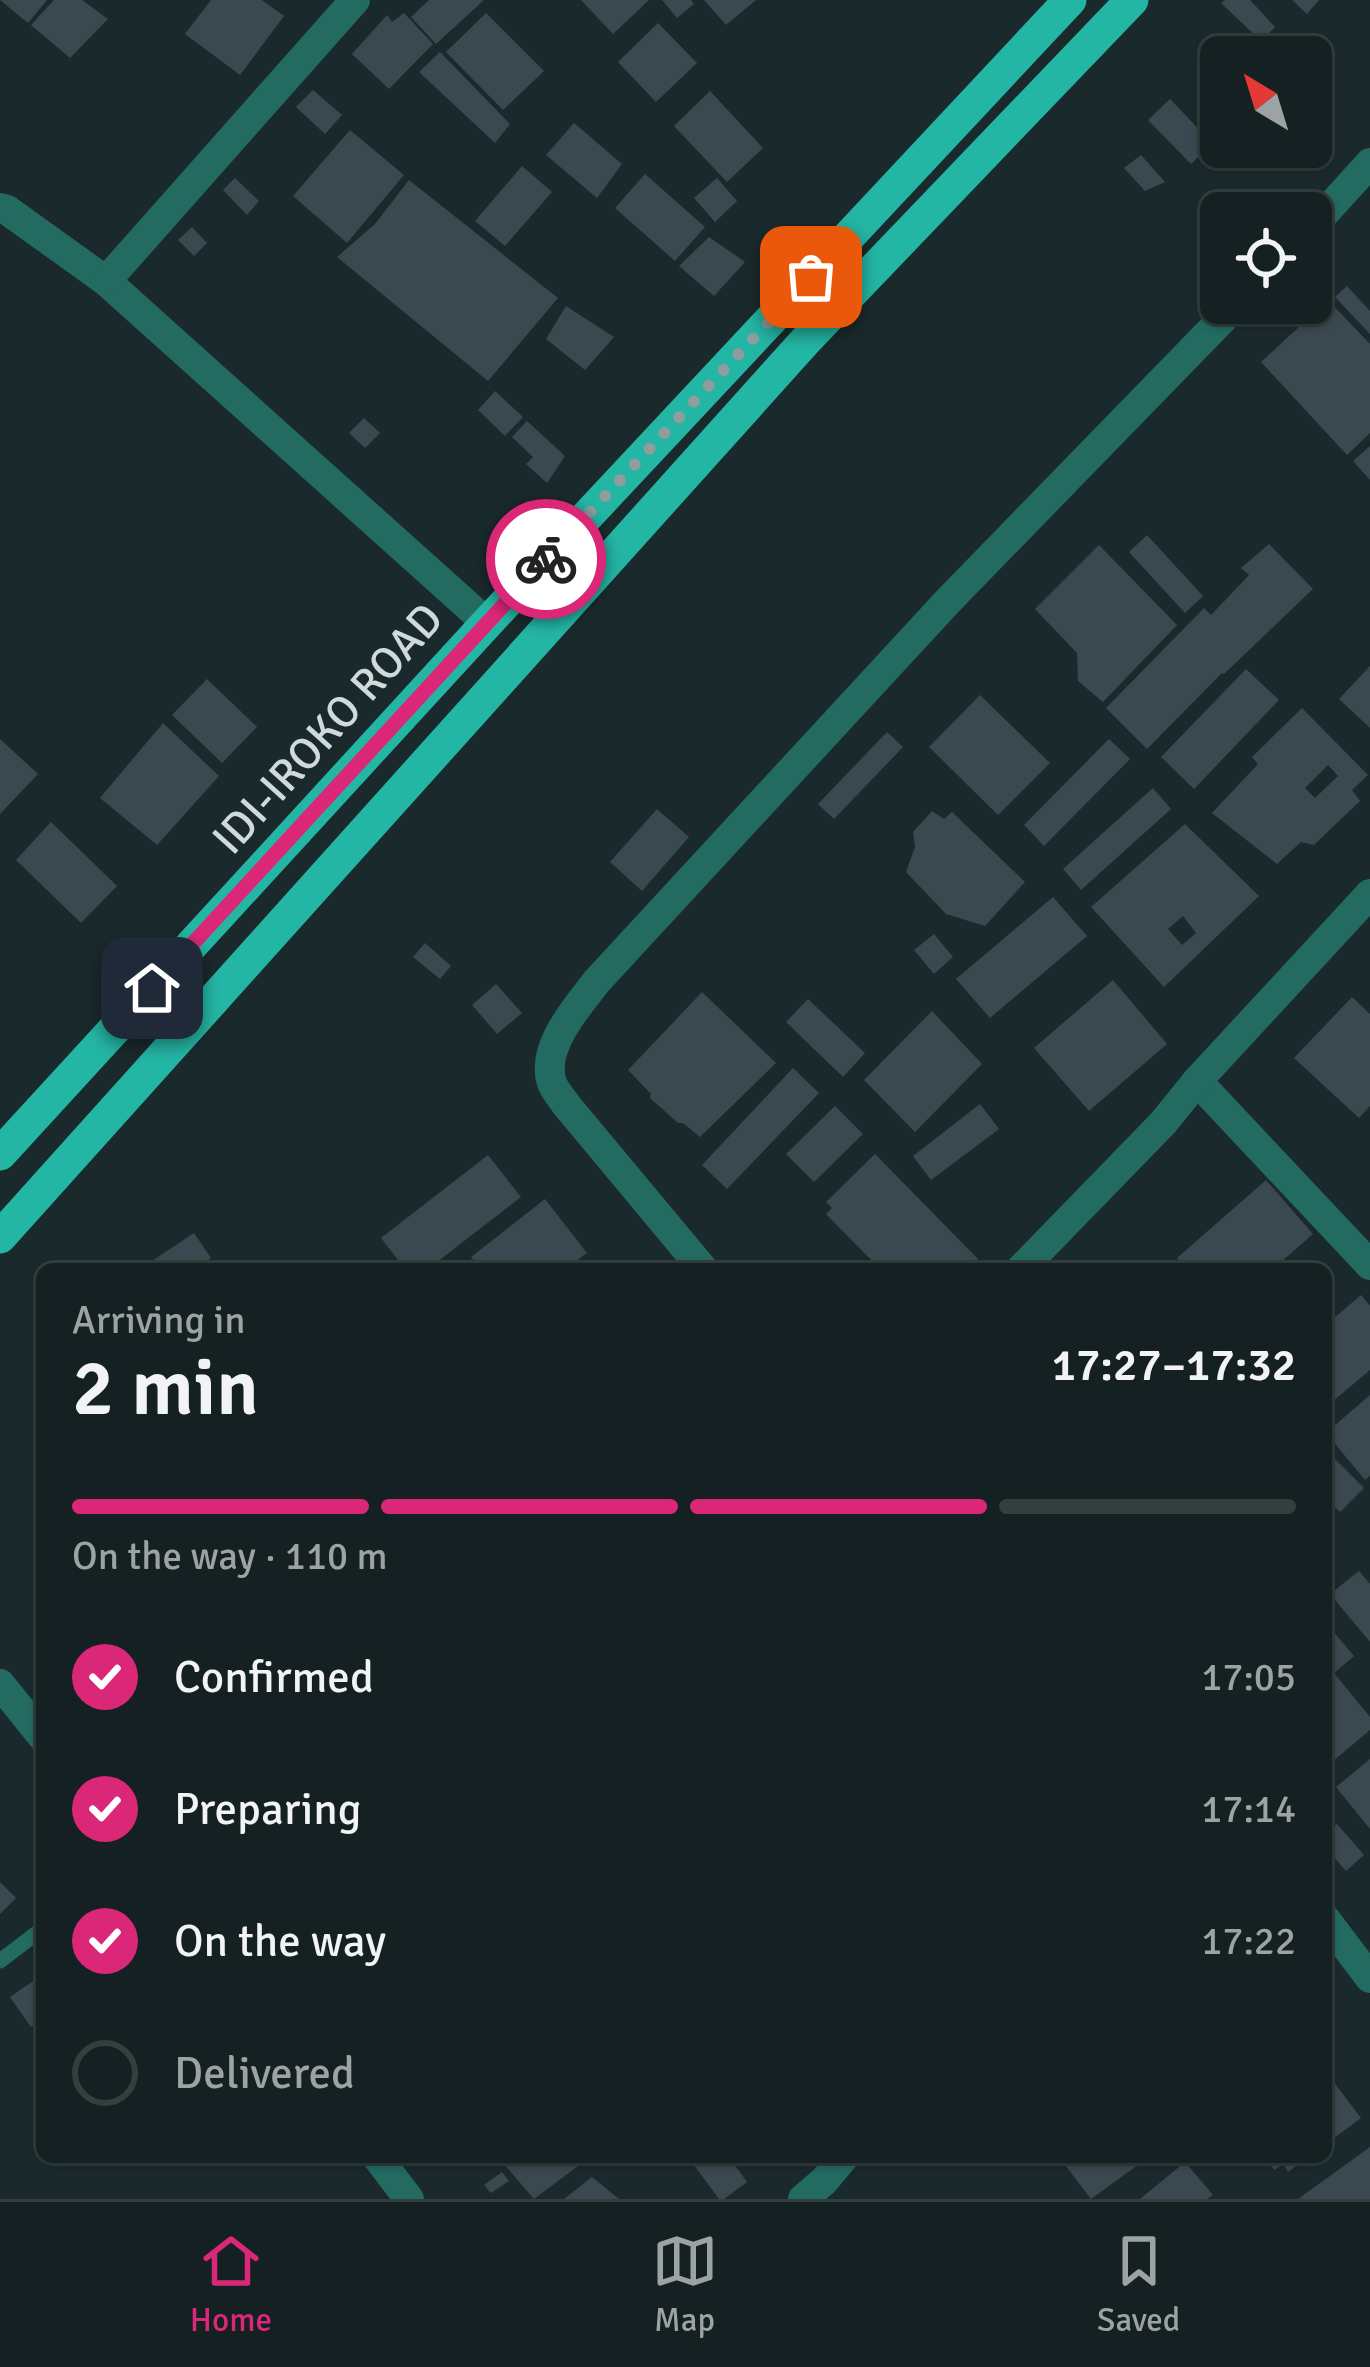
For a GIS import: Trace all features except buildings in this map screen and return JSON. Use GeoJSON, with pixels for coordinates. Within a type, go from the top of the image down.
{"type":"FeatureCollection","features":[{"type":"Feature","properties":{"kind":"highway","name":"IDI-IROKO ROAD"},"geometry":{"type":"LineString","coordinates":[[0,1154],[487,622],[1070,0]]}},
{"type":"Feature","properties":{"kind":"highway"},"geometry":{"type":"LineString","coordinates":[[0,1237],[808,338],[1132,0]]}},
{"type":"Feature","properties":{"kind":"street"},"geometry":{"type":"LineString","coordinates":[[106,281],[355,0]]}},
{"type":"Feature","properties":{"kind":"street"},"geometry":{"type":"LineString","coordinates":[[1332,205],[1370,163]]}},
{"type":"Feature","properties":{"kind":"street"},"geometry":{"type":"LineString","coordinates":[[0,208],[106,281],[487,622]]}},
{"type":"Feature","properties":{"kind":"street"},"geometry":{"type":"LineString","coordinates":[[698,1263],[551,1082],[551,1060],[560,1030],[597,981],[948,601],[1218,324]]}},
{"type":"Feature","properties":{"kind":"street"},"geometry":{"type":"LineString","coordinates":[[1027,1263],[1163,1123],[1370,894]]}},
{"type":"Feature","properties":{"kind":"street"},"geometry":{"type":"LineString","coordinates":[[1197,1081],[1370,1264]]}},
{"type":"Feature","properties":{"kind":"street"},"geometry":{"type":"LineString","coordinates":[[0,1684],[36,1729]]}},
{"type":"Feature","properties":{"kind":"street"},"geometry":{"type":"LineString","coordinates":[[1332,1928],[1370,1978]]}},
{"type":"Feature","properties":{"kind":"street"},"geometry":{"type":"LineString","coordinates":[[382,2163],[409,2199]]}},
{"type":"Feature","properties":{"kind":"street"},"geometry":{"type":"LineString","coordinates":[[803,2199],[839,2163]]}},
{"type":"Feature","properties":{"kind":"lane"},"geometry":{"type":"LineString","coordinates":[[0,1961],[36,1934]]}},
{"type":"Feature","properties":{"kind":"way so far"},"geometry":{"type":"LineString","coordinates":[[546,559],[811,277]]}},
{"type":"Feature","properties":{"kind":"route"},"geometry":{"type":"LineString","coordinates":[[152,988],[546,559]]}}]}
